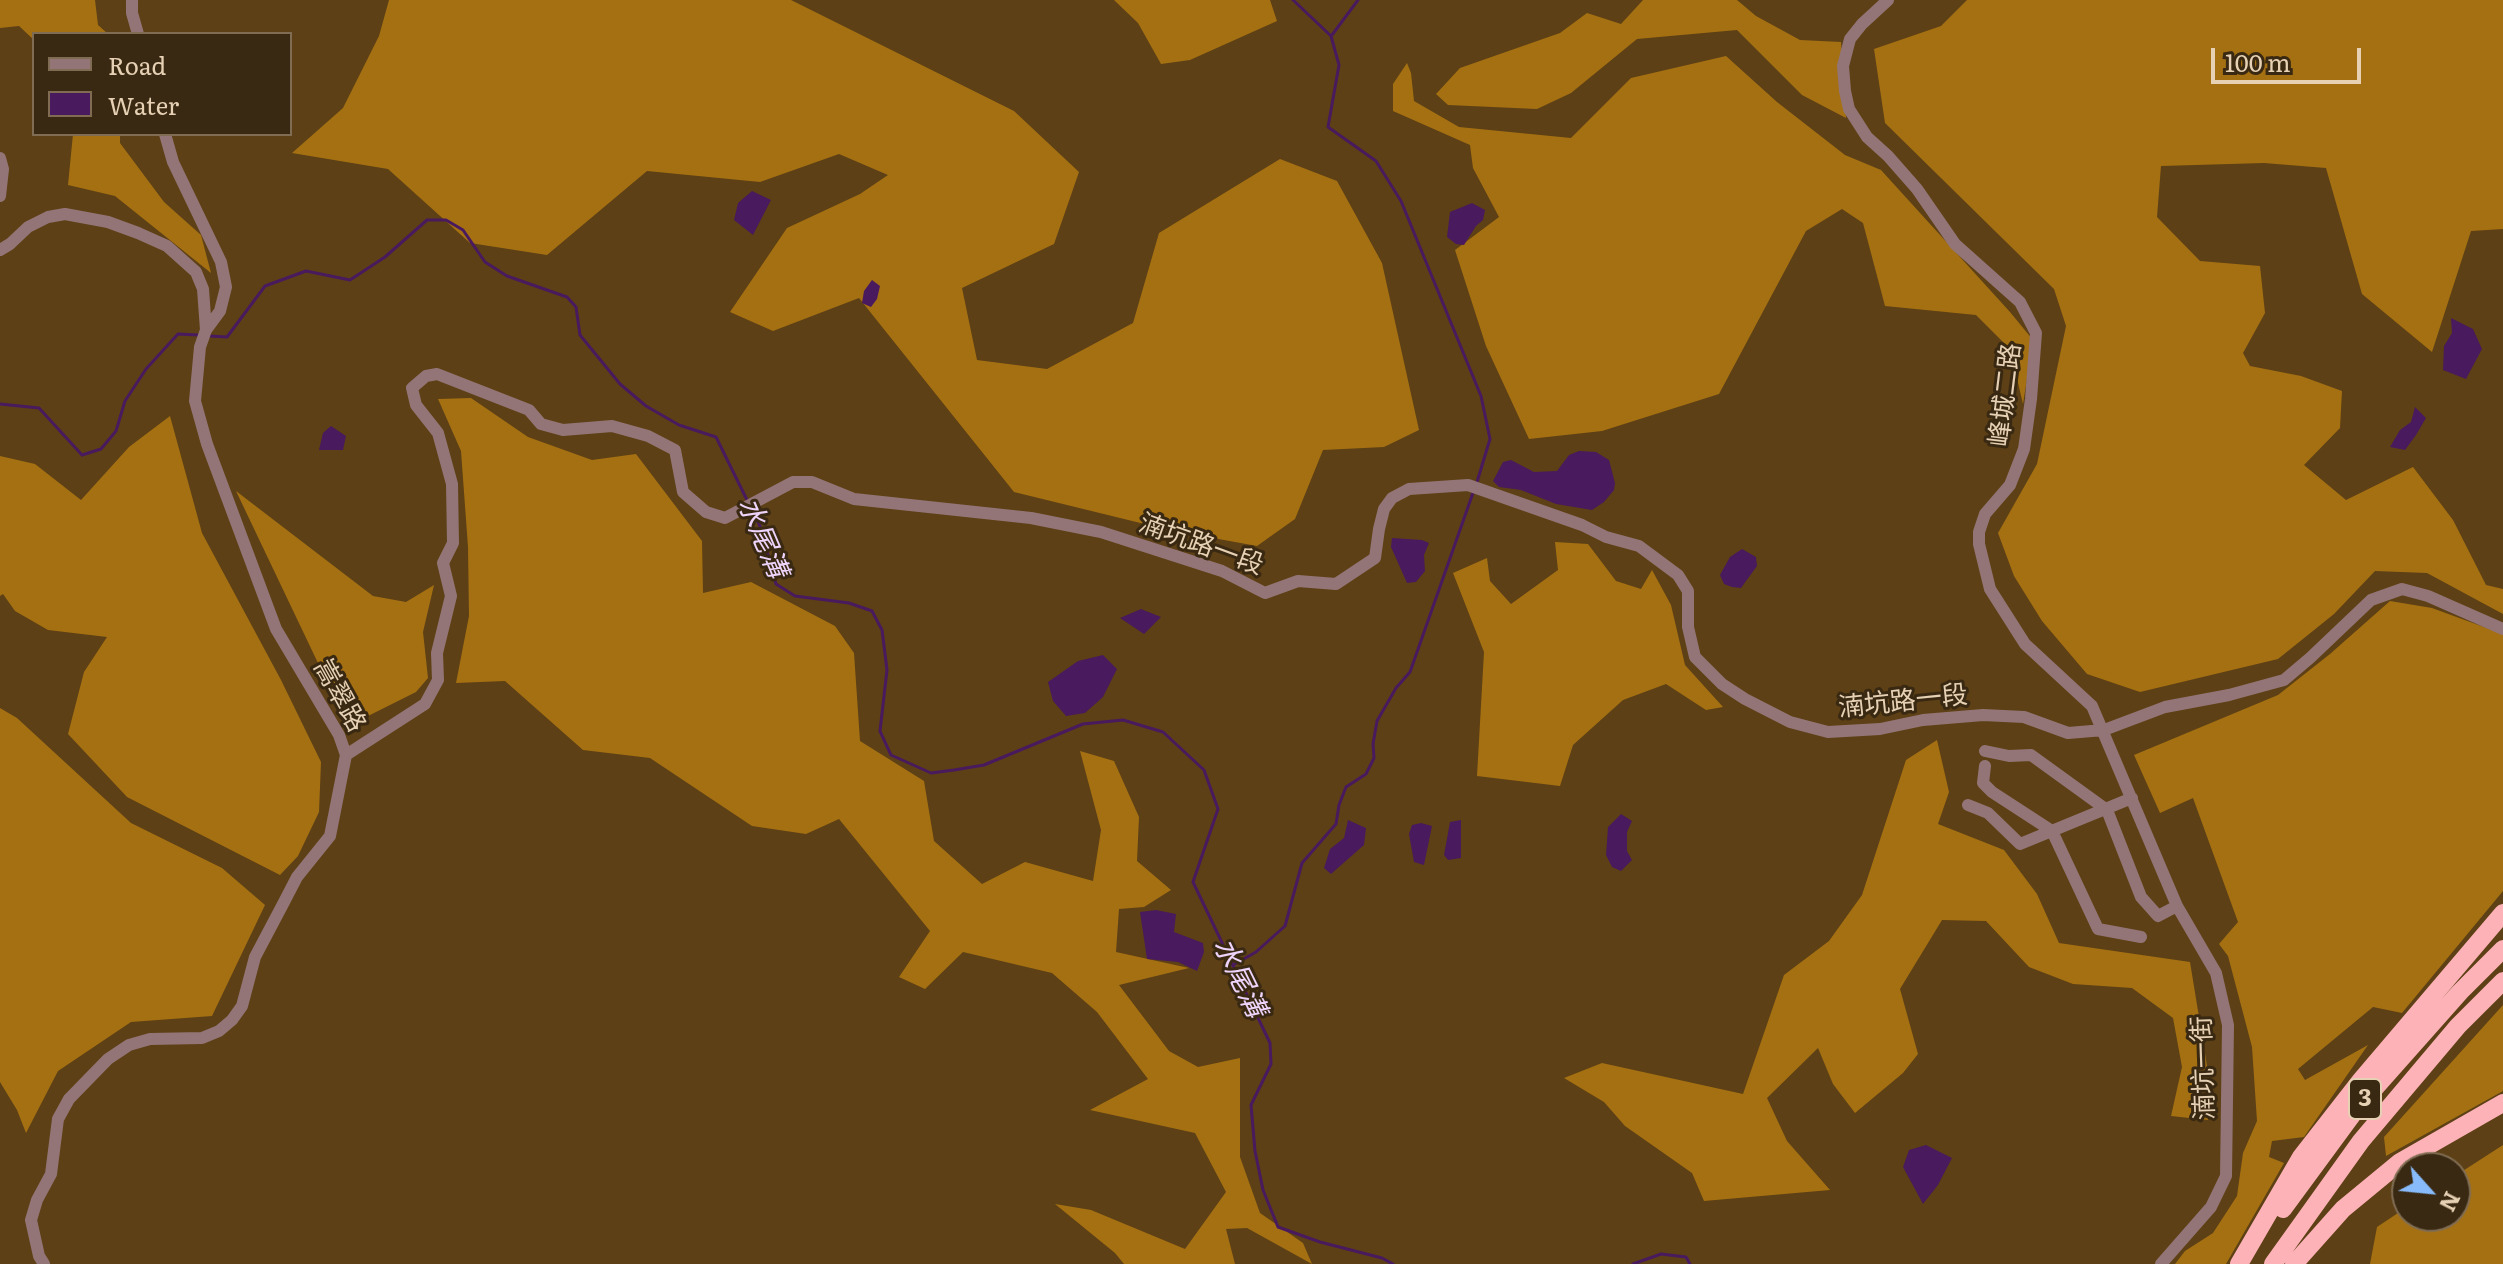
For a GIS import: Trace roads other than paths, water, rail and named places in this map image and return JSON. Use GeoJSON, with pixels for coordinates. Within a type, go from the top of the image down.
{"type":"FeatureCollection","features":[{"type":"Feature","properties":{"kind":"highway"},"geometry":{"type":"LineString","coordinates":[[2239,1264],[2301,1157],[2406,1026],[2503,913]]}},
{"type":"Feature","properties":{"kind":"highway","name":"3"},"geometry":{"type":"LineString","coordinates":[[2246,1264],[2280,1212],[2358,1107],[2460,992],[2503,949]]}},
{"type":"Feature","properties":{"kind":"highway","name":"3"},"geometry":{"type":"LineString","coordinates":[[2273,1264],[2361,1141],[2458,1026],[2503,981]]}},
{"type":"Feature","properties":{"kind":"highway"},"geometry":{"type":"LineString","coordinates":[[2294,1264],[2343,1209],[2400,1162],[2503,1103]]}},
{"type":"Feature","properties":{"kind":"street"},"geometry":{"type":"LineString","coordinates":[[132,0],[137,32]]}},
{"type":"Feature","properties":{"kind":"street","name":"峰城二路"},"geometry":{"type":"LineString","coordinates":[[1888,0],[1850,39],[1843,66],[1849,109],[1867,137],[1917,189],[1955,244],[2020,302],[2036,333],[2024,449],[2010,485],[1985,514],[1979,532],[1990,589],[2025,644],[2092,706],[2104,730]]}},
{"type":"Feature","properties":{"kind":"street","name":"嵩翠路"},"geometry":{"type":"LineString","coordinates":[[44,1264],[39,1256],[31,1220],[37,1200],[51,1174],[58,1119],[69,1099],[108,1059],[129,1045],[150,1039],[202,1038],[219,1031],[232,1020],[242,1006],[255,957],[297,877],[330,836],[346,755],[339,735],[276,629],[211,456],[195,401],[200,347],[206,330],[220,311],[226,287],[221,262],[173,162],[166,136]]}},
{"type":"Feature","properties":{"kind":"street"},"geometry":{"type":"LineString","coordinates":[[0,158],[3,169],[0,196]]}},
{"type":"Feature","properties":{"kind":"street"},"geometry":{"type":"LineString","coordinates":[[0,250],[28,227],[48,217],[65,214],[108,222],[138,233],[167,246],[196,272],[203,289],[206,330]]}},
{"type":"Feature","properties":{"kind":"street","name":"湳坑路一段"},"geometry":{"type":"LineString","coordinates":[[346,755],[425,704],[438,680],[437,653],[451,596],[443,563],[453,543],[452,484],[438,433],[416,405],[412,388],[426,376],[437,374],[529,410],[541,424],[563,430],[612,426],[648,436],[675,450],[683,492],[706,512],[725,518],[793,482],[812,482],[854,499],[1031,518],[1101,532],[1222,571],[1265,593],[1298,581],[1336,584],[1375,558],[1384,509],[1392,498],[1409,489],[1468,485],[1582,525],[1606,537],[1639,546],[1678,575],[1688,591],[1688,627],[1695,657],[1722,684],[1790,722],[1828,732],[1880,729],[1923,720],[1983,715],[2024,717],[2068,733],[2104,730],[2165,707],[2229,695],[2284,680],[2371,600],[2402,589],[2428,596],[2503,629]]}},
{"type":"Feature","properties":{"kind":"street","name":"湳坑一街"},"geometry":{"type":"LineString","coordinates":[[2104,730],[2177,906],[2216,973],[2228,1025],[2226,1176],[2211,1207],[2161,1264]]}},
{"type":"Feature","properties":{"kind":"street"},"geometry":{"type":"LineString","coordinates":[[1985,751],[2009,756],[2031,755],[2107,810],[2141,897],[2158,916],[2177,906]]}},
{"type":"Feature","properties":{"kind":"street"},"geometry":{"type":"LineString","coordinates":[[1985,766],[1983,783],[1992,792],[2052,831],[2098,929],[2141,937]]}},
{"type":"Feature","properties":{"kind":"street"},"geometry":{"type":"LineString","coordinates":[[1968,805],[1988,813],[2020,844],[2132,798]]}},
{"type":"Feature","properties":{"kind":"water"},"geometry":{"type":"Polygon","coordinates":[[[752,191],[771,200],[753,235],[734,220],[738,203],[752,191]]]}},
{"type":"Feature","properties":{"kind":"water"},"geometry":{"type":"Polygon","coordinates":[[[1472,203],[1485,210],[1483,220],[1464,245],[1456,244],[1447,237],[1450,212],[1472,203]]]}},
{"type":"Feature","properties":{"kind":"water"},"geometry":{"type":"Polygon","coordinates":[[[872,280],[880,286],[871,307],[862,303],[864,291],[872,280]]]}},
{"type":"Feature","properties":{"kind":"water"},"geometry":{"type":"Polygon","coordinates":[[[2451,318],[2473,329],[2482,349],[2466,379],[2443,370],[2444,346],[2452,333],[2451,318]]]}},
{"type":"Feature","properties":{"kind":"water"},"geometry":{"type":"Polygon","coordinates":[[[2415,407],[2426,418],[2416,435],[2405,450],[2390,447],[2400,430],[2411,422],[2415,407]]]}},
{"type":"Feature","properties":{"kind":"water"},"geometry":{"type":"Polygon","coordinates":[[[331,426],[346,436],[343,450],[319,450],[323,433],[331,426]]]}},
{"type":"Feature","properties":{"kind":"water"},"geometry":{"type":"Polygon","coordinates":[[[1579,451],[1596,452],[1609,460],[1615,483],[1614,490],[1604,502],[1592,510],[1556,504],[1521,490],[1499,487],[1493,481],[1503,462],[1511,460],[1534,472],[1557,471],[1569,455],[1579,451]]]}},
{"type":"Feature","properties":{"kind":"water"},"geometry":{"type":"Polygon","coordinates":[[[1392,538],[1429,543],[1424,555],[1425,571],[1416,582],[1407,583],[1391,547],[1392,538]]]}},
{"type":"Feature","properties":{"kind":"water"},"geometry":{"type":"Polygon","coordinates":[[[1742,549],[1756,557],[1757,566],[1741,588],[1724,584],[1720,575],[1730,557],[1742,549]]]}},
{"type":"Feature","properties":{"kind":"water"},"geometry":{"type":"Polygon","coordinates":[[[1141,609],[1161,617],[1144,634],[1120,618],[1141,609]]]}},
{"type":"Feature","properties":{"kind":"water"},"geometry":{"type":"Polygon","coordinates":[[[1103,655],[1117,669],[1103,697],[1085,713],[1066,716],[1053,701],[1048,682],[1078,661],[1103,655]]]}},
{"type":"Feature","properties":{"kind":"water"},"geometry":{"type":"Polygon","coordinates":[[[1621,814],[1632,821],[1627,832],[1627,851],[1632,860],[1621,871],[1612,867],[1606,855],[1608,827],[1621,814]]]}},
{"type":"Feature","properties":{"kind":"water"},"geometry":{"type":"Polygon","coordinates":[[[1348,820],[1366,828],[1364,845],[1331,874],[1324,868],[1330,849],[1344,838],[1348,820]]]}},
{"type":"Feature","properties":{"kind":"water"},"geometry":{"type":"Polygon","coordinates":[[[1461,820],[1461,858],[1448,860],[1444,855],[1450,822],[1461,820]]]}},
{"type":"Feature","properties":{"kind":"water"},"geometry":{"type":"Polygon","coordinates":[[[1421,823],[1432,826],[1424,865],[1414,862],[1409,834],[1412,825],[1421,823]]]}},
{"type":"Feature","properties":{"kind":"water"},"geometry":{"type":"Polygon","coordinates":[[[1156,910],[1176,914],[1174,932],[1203,943],[1204,952],[1197,971],[1178,962],[1147,959],[1140,912],[1156,910]]]}},
{"type":"Feature","properties":{"kind":"water"},"geometry":{"type":"Polygon","coordinates":[[[1926,1145],[1952,1158],[1938,1185],[1923,1204],[1903,1167],[1909,1150],[1926,1145]]]}},
{"type":"Feature","properties":{"kind":"waterway"},"geometry":{"type":"LineString","coordinates":[[1293,0],[1331,36],[1339,65],[1328,127],[1376,161],[1401,201],[1481,396],[1490,439],[1477,482]]}},
{"type":"Feature","properties":{"kind":"waterway"},"geometry":{"type":"LineString","coordinates":[[1332,35],[1358,0]]}},
{"type":"Feature","properties":{"kind":"waterway","name":"水尾溝"},"geometry":{"type":"LineString","coordinates":[[210,336],[227,337],[265,286],[306,271],[350,280],[385,257],[427,220],[446,220],[463,230],[485,262],[507,276],[567,297],[576,307],[580,335],[620,384],[646,406],[679,425],[716,437],[747,500]]}},
{"type":"Feature","properties":{"kind":"waterway","name":"水尾溝"},"geometry":{"type":"LineString","coordinates":[[0,404],[39,408],[82,455],[101,449],[116,431],[125,401],[146,369],[178,334],[198,335]]}},
{"type":"Feature","properties":{"kind":"waterway"},"geometry":{"type":"LineString","coordinates":[[1233,965],[1256,952],[1285,926],[1302,863],[1336,824],[1346,787],[1366,774],[1374,758],[1377,721],[1396,688],[1410,672],[1474,490]]}},
{"type":"Feature","properties":{"kind":"waterway","name":"水尾溝"},"geometry":{"type":"LineString","coordinates":[[751,507],[760,526],[776,584],[795,596],[849,603],[872,611],[882,630],[887,670],[880,731],[891,755],[931,773],[954,770],[984,765],[1083,724],[1123,720],[1163,732],[1204,770],[1218,809],[1193,882],[1270,1043],[1271,1064],[1251,1105],[1255,1151],[1263,1190],[1278,1227],[1393,1264]]}},
{"type":"Feature","properties":{"kind":"waterway","name":"水尾溝"},"geometry":{"type":"LineString","coordinates":[[1633,1264],[1661,1254],[1686,1257],[1690,1264]]}}]}
